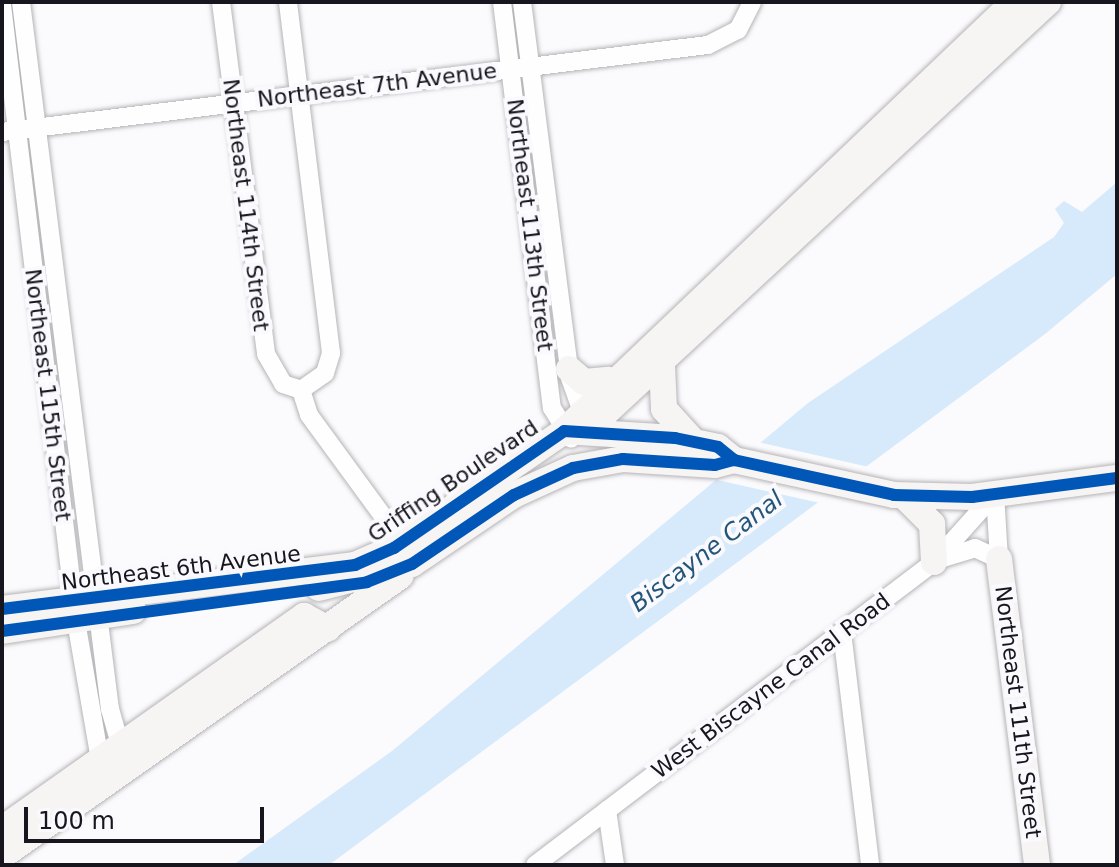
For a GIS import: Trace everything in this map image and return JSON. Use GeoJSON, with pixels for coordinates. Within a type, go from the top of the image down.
{"type":"FeatureCollection","features":[{"type":"Feature","properties":{"kind":"main road","name":"Griffing Boulevard"},"geometry":{"type":"LineString","coordinates":[[2,829],[113,764],[328,629],[405,554],[662,366],[827,196],[1017,11],[1048,2]]}},
{"type":"Feature","properties":{"kind":"main road","name":"Griffing Boulevard"},"geometry":{"type":"LineString","coordinates":[[559,473],[577,429],[609,380],[827,196]]}},
{"type":"Feature","properties":{"kind":"main road"},"geometry":{"type":"LineString","coordinates":[[662,366],[664,409],[693,441]]}},
{"type":"Feature","properties":{"kind":"main road"},"geometry":{"type":"LineString","coordinates":[[569,369],[584,382],[609,380]]}},
{"type":"Feature","properties":{"kind":"main road"},"geometry":{"type":"LineString","coordinates":[[577,429],[619,459]]}},
{"type":"Feature","properties":{"kind":"main road","name":"Northeast 6th Avenue"},"geometry":{"type":"LineString","coordinates":[[577,429],[693,441],[734,460],[904,496],[995,494],[1117,478]]}},
{"type":"Feature","properties":{"kind":"main road","name":"Northeast 6th Avenue"},"geometry":{"type":"LineString","coordinates":[[2,609],[86,610],[358,584],[405,554],[559,473],[619,459],[734,460]]}},
{"type":"Feature","properties":{"kind":"main road"},"geometry":{"type":"LineString","coordinates":[[904,496],[932,524],[934,562]]}},
{"type":"Feature","properties":{"kind":"main road","name":"Griffing Boulevard"},"geometry":{"type":"LineString","coordinates":[[364,562],[405,554]]}},
{"type":"Feature","properties":{"kind":"main road","name":"Northeast 111th Street"},"geometry":{"type":"LineString","coordinates":[[999,559],[1037,865]]}},
{"type":"Feature","properties":{"kind":"main road","name":"Northeast 6th Avenue"},"geometry":{"type":"LineString","coordinates":[[2,631],[86,610],[364,562]]}},
{"type":"Feature","properties":{"kind":"main road","name":"Griffing Boulevard"},"geometry":{"type":"LineString","coordinates":[[2,856],[113,764]]}},
{"type":"Feature","properties":{"kind":"street","name":"Northeast 115th Street"},"geometry":{"type":"LineString","coordinates":[[21,2],[37,128],[86,610],[113,764]]}},
{"type":"Feature","properties":{"kind":"street","name":"Northeast 114th Street"},"geometry":{"type":"LineString","coordinates":[[221,2],[266,354],[283,384],[301,390],[309,415],[405,554]]}},
{"type":"Feature","properties":{"kind":"street"},"geometry":{"type":"LineString","coordinates":[[288,2],[331,353],[325,373],[301,390]]}},
{"type":"Feature","properties":{"kind":"street","name":"Northeast 113th Street"},"geometry":{"type":"LineString","coordinates":[[502,2],[552,408],[577,429]]}},
{"type":"Feature","properties":{"kind":"street","name":"Northeast 113th Street"},"geometry":{"type":"LineString","coordinates":[[522,2],[577,429]]}},
{"type":"Feature","properties":{"kind":"street","name":"Northeast 7th Avenue"},"geometry":{"type":"LineString","coordinates":[[9,131],[708,45],[745,21],[752,2]]}},
{"type":"Feature","properties":{"kind":"street","name":"Northeast 115th Street"},"geometry":{"type":"LineString","coordinates":[[2,5],[9,131],[113,764]]}},
{"type":"Feature","properties":{"kind":"street"},"geometry":{"type":"LineString","coordinates":[[934,562],[975,548],[999,559],[995,494]]}},
{"type":"Feature","properties":{"kind":"street","name":"West Biscayne Canal Road"},"geometry":{"type":"LineString","coordinates":[[535,865],[934,562],[995,494]]}},
{"type":"Feature","properties":{"kind":"street"},"geometry":{"type":"LineString","coordinates":[[842,632],[870,865]]}},
{"type":"Feature","properties":{"kind":"street"},"geometry":{"type":"LineString","coordinates":[[607,810],[615,865]]}},
{"type":"Feature","properties":{"kind":"water","name":"Biscayne Canal"},"geometry":{"type":"Polygon","coordinates":[[[1117,182],[1117,274],[1045,334],[329,865],[233,865],[392,751],[808,403],[1054,237],[1064,223],[1055,209],[1064,201],[1082,212],[1117,182]]]}},
{"type":"Feature","properties":{"kind":"pier"},"geometry":{"type":"Polygon","coordinates":[[[758,442],[869,467],[820,503],[717,480],[758,442]]]}},
{"type":"Feature","properties":{"kind":"cycle path"},"geometry":{"type":"LineString","coordinates":[[2,609],[355,565],[394,548],[564,431],[675,438],[718,447],[734,460],[894,495],[972,497],[1117,478]]}},
{"type":"Feature","properties":{"kind":"cycle path"},"geometry":{"type":"LineString","coordinates":[[2,631],[367,582],[412,564],[514,495],[573,468],[623,459],[715,465],[734,460]]}}]}
